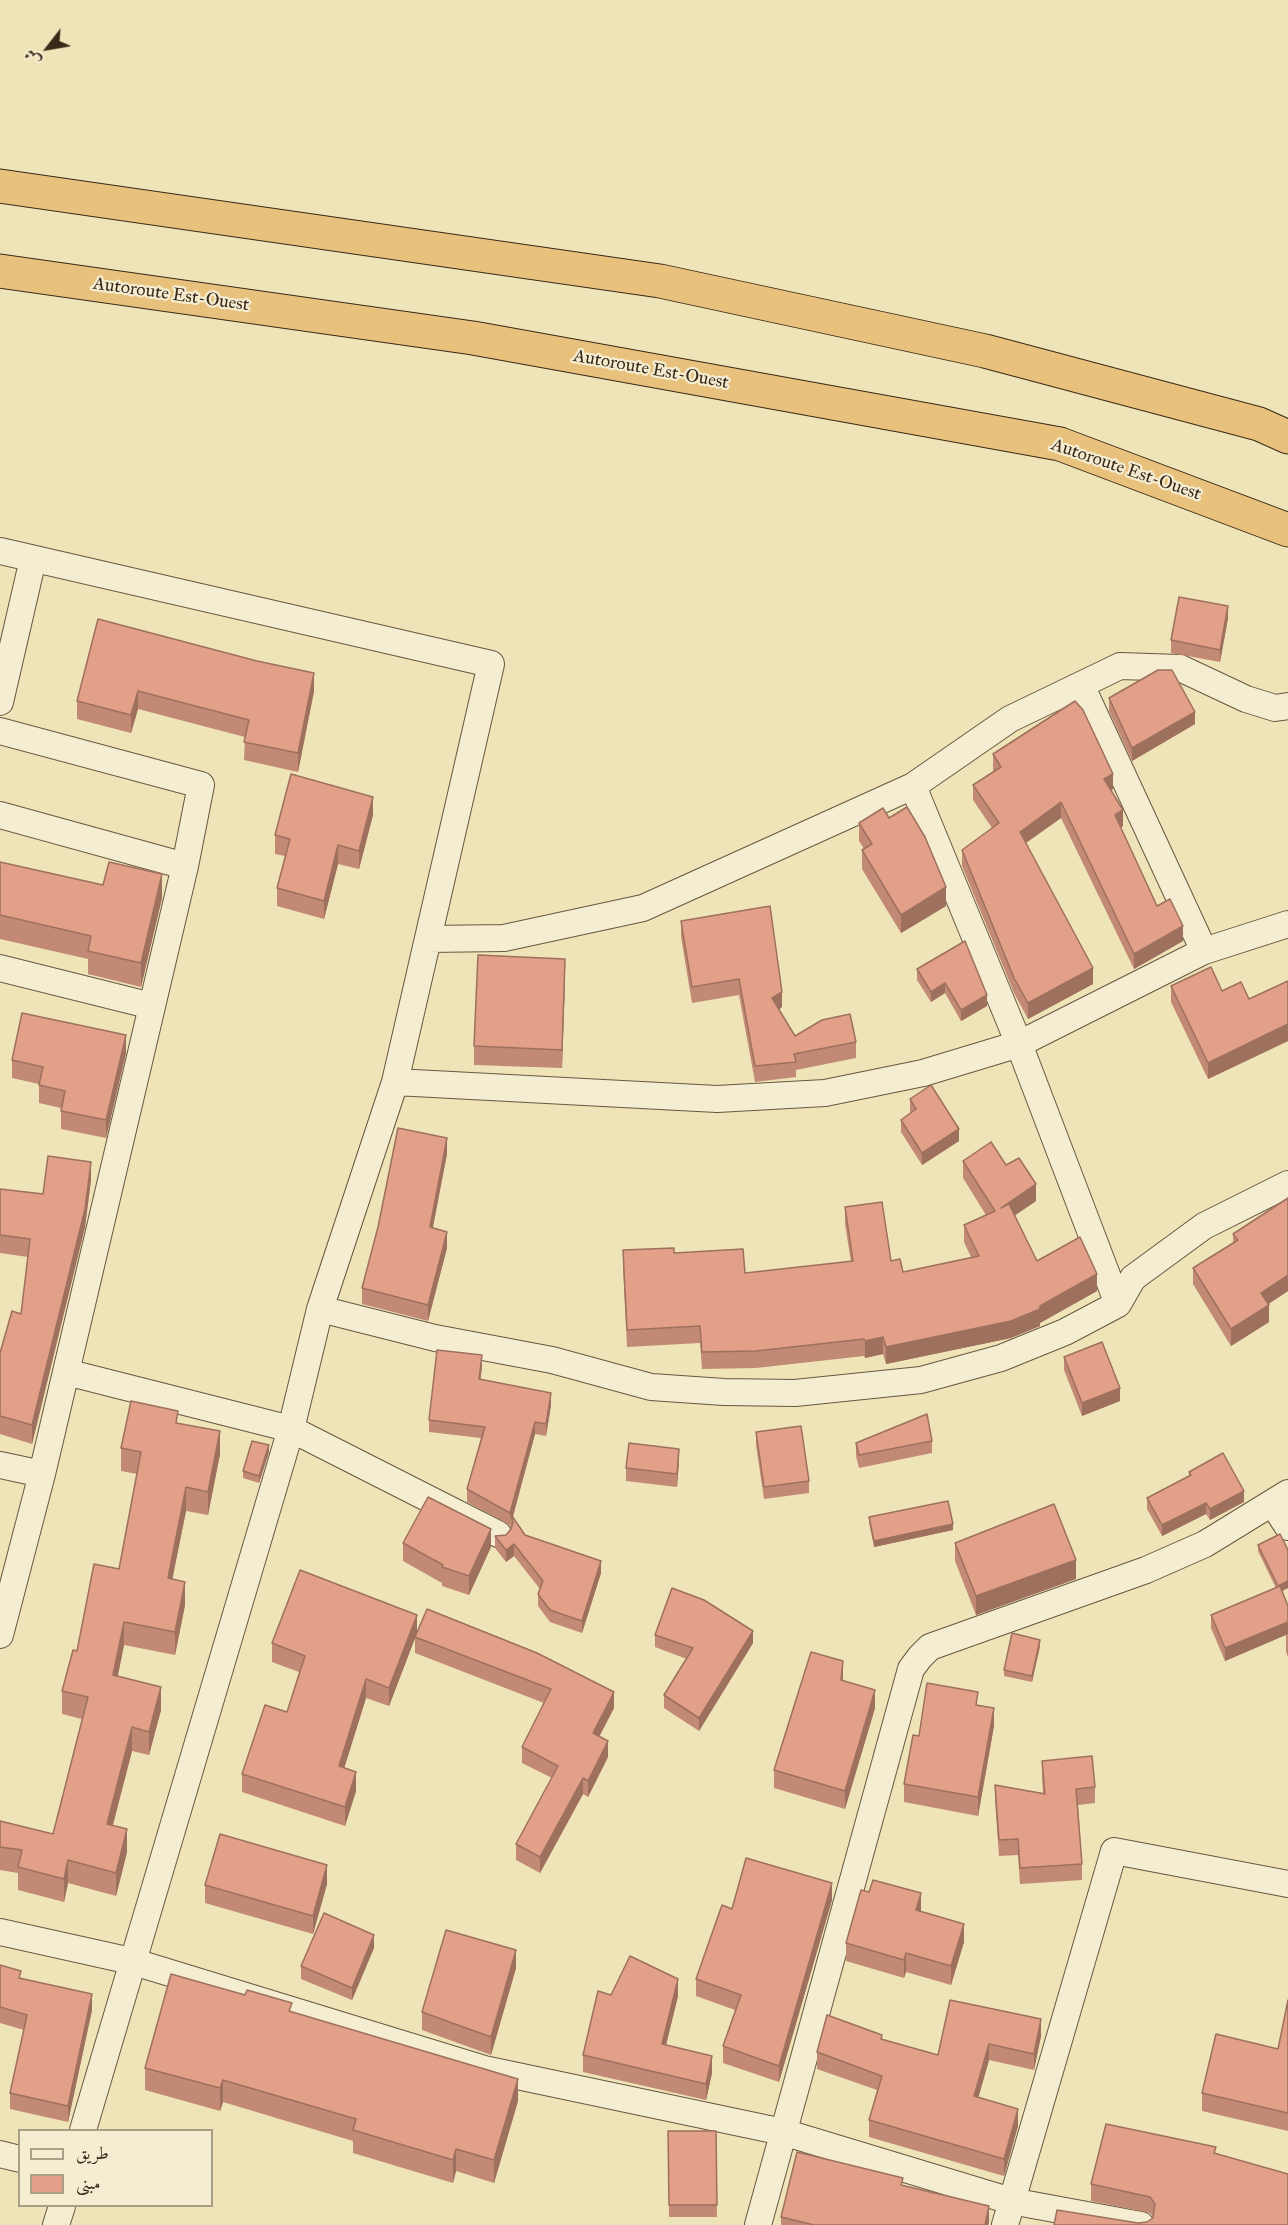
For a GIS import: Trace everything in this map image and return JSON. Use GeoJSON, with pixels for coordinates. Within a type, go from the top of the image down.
{"type":"FeatureCollection","features":[{"type":"Feature","properties":{"kind":"highway"},"geometry":{"type":"LineString","coordinates":[[0,186],[660,281],[985,351],[1259,424],[1288,437]]}},
{"type":"Feature","properties":{"kind":"highway","name":"Autoroute Est-Ouest"},"geometry":{"type":"LineString","coordinates":[[0,271],[473,338],[1060,444],[1288,530]]}},
{"type":"Feature","properties":{"kind":"street"},"geometry":{"type":"LineString","coordinates":[[0,551],[491,664],[395,1082],[320,1309],[291,1429],[131,1961],[83,2129]]}},
{"type":"Feature","properties":{"kind":"street"},"geometry":{"type":"LineString","coordinates":[[0,702],[33,559]]}},
{"type":"Feature","properties":{"kind":"street"},"geometry":{"type":"LineString","coordinates":[[428,939],[504,938],[643,908],[913,786],[1010,719],[1120,666],[1180,668],[1246,699],[1275,708],[1288,706]]}},
{"type":"Feature","properties":{"kind":"street"},"geometry":{"type":"LineString","coordinates":[[1082,685],[1204,951]]}},
{"type":"Feature","properties":{"kind":"street"},"geometry":{"type":"LineString","coordinates":[[0,732],[201,785],[185,866],[42,1474],[0,1635]]}},
{"type":"Feature","properties":{"kind":"street"},"geometry":{"type":"LineString","coordinates":[[913,786],[1019,1044],[1118,1304]]}},
{"type":"Feature","properties":{"kind":"street"},"geometry":{"type":"LineString","coordinates":[[0,815],[185,866]]}},
{"type":"Feature","properties":{"kind":"street"},"geometry":{"type":"LineString","coordinates":[[395,1082],[717,1099],[825,1093],[922,1073],[1019,1044],[1204,951],[1288,924]]}},
{"type":"Feature","properties":{"kind":"street"},"geometry":{"type":"LineString","coordinates":[[0,968],[152,1006]]}},
{"type":"Feature","properties":{"kind":"street"},"geometry":{"type":"LineString","coordinates":[[320,1309],[435,1338],[552,1360],[651,1387],[724,1392],[795,1393],[921,1380],[990,1361],[1065,1332],[1118,1304],[1133,1278],[1204,1226],[1288,1184]]}},
{"type":"Feature","properties":{"kind":"street"},"geometry":{"type":"LineString","coordinates":[[66,1372],[291,1429],[498,1534]]}},
{"type":"Feature","properties":{"kind":"street"},"geometry":{"type":"LineString","coordinates":[[0,1465],[42,1474]]}},
{"type":"Feature","properties":{"kind":"street"},"geometry":{"type":"LineString","coordinates":[[758,2225],[911,1669],[920,1657],[930,1647],[1146,1570],[1205,1544],[1280,1498],[1288,1527]]}},
{"type":"Feature","properties":{"kind":"street"},"geometry":{"type":"LineString","coordinates":[[1008,2213],[1114,1851],[1288,1884]]}},
{"type":"Feature","properties":{"kind":"street"},"geometry":{"type":"LineString","coordinates":[[0,1932],[131,1961],[484,2069],[783,2132],[1008,2213],[1140,2225]]}},
{"type":"Feature","properties":{"kind":"street"},"geometry":{"type":"LineString","coordinates":[[0,2154],[18,2158]]}},
{"type":"Feature","properties":{"kind":"street"},"geometry":{"type":"LineString","coordinates":[[56,2225],[61,2207]]}},
{"type":"Feature","properties":{"kind":"building"},"geometry":{"type":"Polygon","coordinates":[[[1179,597],[1228,606],[1220,650],[1171,640],[1179,597]]]}},
{"type":"Feature","properties":{"kind":"building"},"geometry":{"type":"Polygon","coordinates":[[[98,619],[257,661],[314,673],[298,753],[244,742],[249,720],[138,691],[131,715],[77,701],[98,619]]]}},
{"type":"Feature","properties":{"kind":"building"},"geometry":{"type":"Polygon","coordinates":[[[1158,670],[1172,670],[1195,712],[1132,748],[1109,698],[1158,670]]]}},
{"type":"Feature","properties":{"kind":"building"},"geometry":{"type":"Polygon","coordinates":[[[1075,701],[1083,710],[1113,774],[1104,779],[1123,810],[1115,815],[1157,906],[1170,899],[1183,926],[1134,954],[1061,802],[1020,832],[1093,968],[1028,1003],[1014,978],[962,850],[999,823],[973,785],[1001,767],[993,754],[1075,701]]]}},
{"type":"Feature","properties":{"kind":"building"},"geometry":{"type":"Polygon","coordinates":[[[291,774],[373,797],[359,851],[338,845],[324,901],[277,888],[290,839],[275,835],[291,774]]]}},
{"type":"Feature","properties":{"kind":"building"},"geometry":{"type":"Polygon","coordinates":[[[907,807],[925,837],[946,887],[901,915],[862,850],[872,844],[859,823],[883,808],[889,818],[907,807]]]}},
{"type":"Feature","properties":{"kind":"building"},"geometry":{"type":"Polygon","coordinates":[[[0,862],[103,885],[109,862],[162,874],[141,963],[88,951],[91,936],[0,915],[0,862]]]}},
{"type":"Feature","properties":{"kind":"building"},"geometry":{"type":"Polygon","coordinates":[[[770,906],[782,992],[772,998],[795,1036],[822,1020],[850,1014],[856,1042],[794,1054],[796,1062],[755,1066],[739,979],[692,987],[681,921],[770,906]]]}},
{"type":"Feature","properties":{"kind":"building"},"geometry":{"type":"Polygon","coordinates":[[[965,941],[987,995],[961,1010],[945,983],[931,992],[917,969],[965,941]]]}},
{"type":"Feature","properties":{"kind":"building"},"geometry":{"type":"Polygon","coordinates":[[[478,955],[565,959],[562,1050],[474,1046],[478,955]]]}},
{"type":"Feature","properties":{"kind":"building"},"geometry":{"type":"Polygon","coordinates":[[[1211,967],[1222,991],[1241,982],[1249,999],[1288,981],[1288,1024],[1208,1063],[1171,986],[1211,967]]]}},
{"type":"Feature","properties":{"kind":"building"},"geometry":{"type":"Polygon","coordinates":[[[22,1013],[126,1035],[106,1120],[61,1111],[65,1091],[39,1085],[43,1067],[12,1060],[22,1013]]]}},
{"type":"Feature","properties":{"kind":"building"},"geometry":{"type":"Polygon","coordinates":[[[931,1085],[959,1129],[922,1153],[901,1120],[916,1109],[910,1099],[931,1085]]]}},
{"type":"Feature","properties":{"kind":"building"},"geometry":{"type":"Polygon","coordinates":[[[398,1128],[447,1138],[430,1227],[447,1232],[428,1305],[362,1288],[378,1227],[398,1128]]]}},
{"type":"Feature","properties":{"kind":"building"},"geometry":{"type":"Polygon","coordinates":[[[991,1142],[1006,1165],[1019,1158],[1036,1184],[1001,1208],[1009,1204],[1037,1261],[1080,1237],[1097,1274],[1040,1306],[1040,1309],[1011,1321],[886,1347],[883,1337],[865,1341],[864,1339],[756,1351],[702,1352],[700,1326],[627,1330],[623,1250],[674,1248],[674,1253],[743,1249],[745,1273],[853,1261],[845,1207],[882,1202],[891,1261],[900,1259],[903,1272],[979,1256],[964,1225],[995,1211],[963,1161],[991,1142]]]}},
{"type":"Feature","properties":{"kind":"building"},"geometry":{"type":"Polygon","coordinates":[[[48,1156],[91,1162],[85,1209],[32,1425],[0,1416],[0,1353],[12,1311],[21,1314],[30,1239],[0,1235],[0,1189],[43,1194],[48,1156]]]}},
{"type":"Feature","properties":{"kind":"building"},"geometry":{"type":"Polygon","coordinates":[[[1288,1198],[1288,1275],[1261,1293],[1269,1305],[1231,1329],[1193,1268],[1238,1240],[1233,1234],[1288,1198]]]}},
{"type":"Feature","properties":{"kind":"building"},"geometry":{"type":"Polygon","coordinates":[[[1102,1342],[1120,1388],[1082,1403],[1064,1357],[1102,1342]]]}},
{"type":"Feature","properties":{"kind":"building"},"geometry":{"type":"Polygon","coordinates":[[[437,1350],[482,1355],[479,1379],[551,1393],[546,1424],[535,1422],[510,1513],[467,1489],[485,1427],[429,1420],[437,1350]]]}},
{"type":"Feature","properties":{"kind":"building"},"geometry":{"type":"Polygon","coordinates":[[[131,1401],[178,1411],[176,1423],[220,1431],[208,1492],[186,1487],[168,1578],[185,1582],[175,1632],[124,1622],[113,1675],[161,1687],[149,1732],[132,1727],[107,1824],[127,1829],[116,1873],[68,1860],[64,1879],[18,1867],[22,1850],[0,1847],[0,1821],[53,1834],[88,1697],[62,1691],[73,1650],[77,1651],[94,1564],[119,1569],[141,1452],[121,1448],[131,1401]]]}},
{"type":"Feature","properties":{"kind":"building"},"geometry":{"type":"Polygon","coordinates":[[[927,1414],[932,1441],[859,1455],[856,1443],[927,1414]]]}},
{"type":"Feature","properties":{"kind":"building"},"geometry":{"type":"Polygon","coordinates":[[[801,1426],[809,1481],[764,1487],[756,1432],[801,1426]]]}},
{"type":"Feature","properties":{"kind":"building"},"geometry":{"type":"Polygon","coordinates":[[[252,1441],[269,1445],[259,1476],[243,1471],[252,1441]]]}},
{"type":"Feature","properties":{"kind":"building"},"geometry":{"type":"Polygon","coordinates":[[[629,1443],[679,1449],[677,1474],[626,1468],[629,1443]]]}},
{"type":"Feature","properties":{"kind":"building"},"geometry":{"type":"Polygon","coordinates":[[[1223,1453],[1244,1491],[1210,1509],[1206,1503],[1162,1525],[1147,1498],[1191,1475],[1189,1472],[1223,1453]]]}},
{"type":"Feature","properties":{"kind":"building"},"geometry":{"type":"Polygon","coordinates":[[[428,1497],[491,1529],[469,1576],[442,1567],[443,1565],[403,1543],[428,1497]]]}},
{"type":"Feature","properties":{"kind":"building"},"geometry":{"type":"Polygon","coordinates":[[[948,1501],[953,1524],[874,1541],[869,1517],[948,1501]]]}},
{"type":"Feature","properties":{"kind":"building"},"geometry":{"type":"Polygon","coordinates":[[[1054,1504],[1076,1560],[976,1596],[955,1543],[1054,1504]]]}},
{"type":"Feature","properties":{"kind":"building"},"geometry":{"type":"Polygon","coordinates":[[[510,1513],[525,1535],[601,1561],[582,1621],[550,1610],[538,1594],[543,1581],[514,1544],[506,1550],[495,1536],[506,1535],[511,1529],[513,1522],[510,1513]]]}},
{"type":"Feature","properties":{"kind":"building"},"geometry":{"type":"Polygon","coordinates":[[[1280,1534],[1288,1550],[1288,1581],[1278,1586],[1258,1545],[1280,1534]]]}},
{"type":"Feature","properties":{"kind":"building"},"geometry":{"type":"Polygon","coordinates":[[[300,1570],[417,1615],[389,1688],[366,1679],[339,1766],[356,1772],[345,1807],[242,1774],[265,1705],[287,1712],[305,1656],[272,1643],[300,1570]]]}},
{"type":"Feature","properties":{"kind":"building"},"geometry":{"type":"Polygon","coordinates":[[[1280,1586],[1288,1606],[1288,1622],[1225,1648],[1211,1615],[1280,1586]]]}},
{"type":"Feature","properties":{"kind":"building"},"geometry":{"type":"Polygon","coordinates":[[[672,1588],[704,1600],[753,1631],[699,1718],[664,1695],[693,1648],[655,1635],[672,1588]]]}},
{"type":"Feature","properties":{"kind":"building"},"geometry":{"type":"Polygon","coordinates":[[[427,1609],[537,1653],[614,1692],[593,1733],[608,1741],[588,1781],[583,1778],[540,1857],[516,1844],[558,1766],[522,1747],[551,1689],[415,1637],[427,1609]]]}},
{"type":"Feature","properties":{"kind":"building"},"geometry":{"type":"Polygon","coordinates":[[[1012,1633],[1040,1640],[1032,1676],[1004,1670],[1012,1633]]]}},
{"type":"Feature","properties":{"kind":"building"},"geometry":{"type":"Polygon","coordinates":[[[811,1652],[843,1661],[841,1680],[875,1690],[845,1791],[774,1770],[811,1652]]]}},
{"type":"Feature","properties":{"kind":"building"},"geometry":{"type":"Polygon","coordinates":[[[927,1683],[978,1692],[976,1705],[994,1708],[978,1797],[904,1784],[913,1735],[919,1736],[927,1683]]]}},
{"type":"Feature","properties":{"kind":"building"},"geometry":{"type":"Polygon","coordinates":[[[1092,1756],[1095,1787],[1076,1789],[1082,1864],[1020,1868],[1018,1839],[999,1840],[995,1785],[1045,1794],[1042,1761],[1092,1756]]]}},
{"type":"Feature","properties":{"kind":"building"},"geometry":{"type":"Polygon","coordinates":[[[220,1834],[327,1865],[313,1916],[205,1885],[220,1834]]]}},
{"type":"Feature","properties":{"kind":"building"},"geometry":{"type":"Polygon","coordinates":[[[746,1858],[832,1883],[779,2066],[723,2046],[741,1995],[696,1979],[722,1905],[732,1909],[746,1858]]]}},
{"type":"Feature","properties":{"kind":"building"},"geometry":{"type":"Polygon","coordinates":[[[873,1880],[921,1893],[916,1910],[964,1924],[951,1966],[906,1953],[904,1960],[846,1943],[861,1890],[869,1892],[873,1880]]]}},
{"type":"Feature","properties":{"kind":"building"},"geometry":{"type":"Polygon","coordinates":[[[324,1913],[374,1935],[352,1988],[301,1966],[324,1913]]]}},
{"type":"Feature","properties":{"kind":"building"},"geometry":{"type":"Polygon","coordinates":[[[446,1930],[516,1950],[491,2037],[422,2012],[446,1930]]]}},
{"type":"Feature","properties":{"kind":"building"},"geometry":{"type":"Polygon","coordinates":[[[630,1956],[678,1979],[662,2044],[712,2056],[706,2084],[583,2055],[598,1991],[611,1995],[630,1956]]]}},
{"type":"Feature","properties":{"kind":"building"},"geometry":{"type":"Polygon","coordinates":[[[0,1965],[21,1971],[19,1978],[92,1994],[68,2106],[10,2093],[27,2015],[0,2007],[0,1965]]]}},
{"type":"Feature","properties":{"kind":"building"},"geometry":{"type":"Polygon","coordinates":[[[171,1974],[245,1995],[247,1990],[292,2003],[289,2011],[518,2079],[494,2160],[456,2149],[453,2160],[353,2130],[356,2119],[223,2080],[220,2088],[145,2068],[171,1974]]]}},
{"type":"Feature","properties":{"kind":"building"},"geometry":{"type":"Polygon","coordinates":[[[950,2000],[1041,2019],[1034,2054],[989,2044],[974,2096],[1018,2109],[1004,2159],[869,2120],[882,2076],[817,2052],[827,2015],[882,2035],[881,2039],[938,2055],[950,2000]]]}},
{"type":"Feature","properties":{"kind":"building"},"geometry":{"type":"Polygon","coordinates":[[[1288,2000],[1288,2113],[1202,2093],[1216,2034],[1278,2049],[1288,2000]]]}},
{"type":"Feature","properties":{"kind":"building"},"geometry":{"type":"Polygon","coordinates":[[[1106,2124],[1216,2147],[1214,2153],[1288,2174],[1288,2225],[1054,2225],[1057,2210],[1138,2223],[1147,2222],[1153,2218],[1155,2204],[1150,2197],[1091,2184],[1106,2124]]]}},
{"type":"Feature","properties":{"kind":"building"},"geometry":{"type":"Polygon","coordinates":[[[668,2131],[716,2131],[717,2205],[669,2205],[668,2131]]]}},
{"type":"Feature","properties":{"kind":"building"},"geometry":{"type":"Polygon","coordinates":[[[797,2152],[903,2178],[901,2185],[989,2206],[985,2225],[814,2225],[781,2217],[797,2152]]]}}]}
